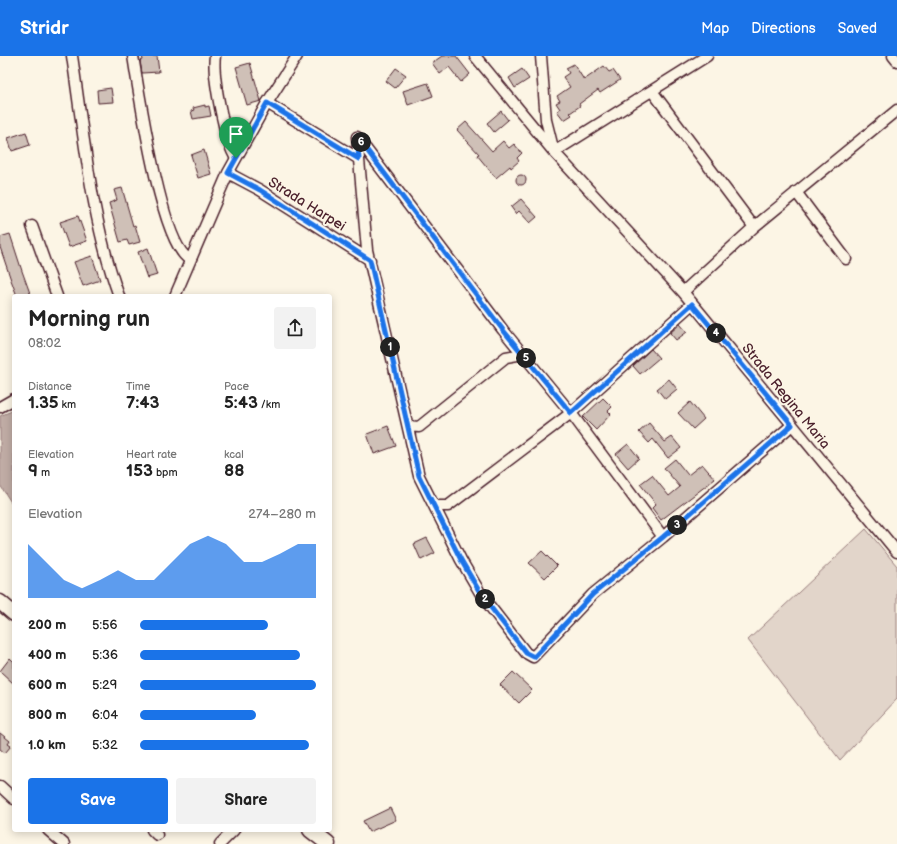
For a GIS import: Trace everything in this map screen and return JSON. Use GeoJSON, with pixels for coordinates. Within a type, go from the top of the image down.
{"type":"FeatureCollection","features":[{"type":"Feature","properties":{"kind":"street"},"geometry":{"type":"LineString","coordinates":[[72,56],[97,223],[107,263],[118,294]]}},
{"type":"Feature","properties":{"kind":"street"},"geometry":{"type":"LineString","coordinates":[[133,56],[145,130],[167,220],[179,249],[185,257],[189,259]]}},
{"type":"Feature","properties":{"kind":"street"},"geometry":{"type":"LineString","coordinates":[[215,56],[217,83],[229,144],[236,158]]}},
{"type":"Feature","properties":{"kind":"street"},"geometry":{"type":"LineString","coordinates":[[176,294],[189,259],[228,173],[267,103],[297,56]]}},
{"type":"Feature","properties":{"kind":"street"},"geometry":{"type":"LineString","coordinates":[[475,56],[554,152],[707,56]]}},
{"type":"Feature","properties":{"kind":"street","name":"Strada Regina Maria"},"geometry":{"type":"LineString","coordinates":[[541,56],[546,120],[554,152],[683,292],[897,552]]}},
{"type":"Feature","properties":{"kind":"street"},"geometry":{"type":"LineString","coordinates":[[893,56],[897,61]]}},
{"type":"Feature","properties":{"kind":"street"},"geometry":{"type":"LineString","coordinates":[[652,91],[754,227]]}},
{"type":"Feature","properties":{"kind":"street"},"geometry":{"type":"LineString","coordinates":[[267,103],[359,159]]}},
{"type":"Feature","properties":{"kind":"street"},"geometry":{"type":"LineString","coordinates":[[683,292],[754,227],[897,110]]}},
{"type":"Feature","properties":{"kind":"street"},"geometry":{"type":"LineString","coordinates":[[663,537],[571,413],[523,354],[357,137],[363,217],[370,260],[419,476],[461,560],[482,596],[526,653],[534,657],[593,594],[663,537],[792,425]]}},
{"type":"Feature","properties":{"kind":"street","name":"Strada Harpei"},"geometry":{"type":"LineString","coordinates":[[228,173],[260,190],[370,260]]}},
{"type":"Feature","properties":{"kind":"street"},"geometry":{"type":"LineString","coordinates":[[796,192],[846,259]]}},
{"type":"Feature","properties":{"kind":"street"},"geometry":{"type":"LineString","coordinates":[[32,226],[56,294]]}},
{"type":"Feature","properties":{"kind":"street"},"geometry":{"type":"LineString","coordinates":[[435,506],[448,506],[571,413],[692,304]]}},
{"type":"Feature","properties":{"kind":"street"},"geometry":{"type":"LineString","coordinates":[[408,426],[419,427],[506,358],[523,354]]}},
{"type":"Feature","properties":{"kind":"street"},"geometry":{"type":"LineString","coordinates":[[0,407],[12,400]]}},
{"type":"Feature","properties":{"kind":"street"},"geometry":{"type":"LineString","coordinates":[[0,602],[12,612]]}},
{"type":"Feature","properties":{"kind":"street"},"geometry":{"type":"LineString","coordinates":[[0,786],[12,797]]}},
{"type":"Feature","properties":{"kind":"street"},"geometry":{"type":"LineString","coordinates":[[50,832],[64,844]]}},
{"type":"Feature","properties":{"kind":"street"},"geometry":{"type":"LineString","coordinates":[[220,844],[232,832]]}},
{"type":"Feature","properties":{"kind":"street"},"geometry":{"type":"LineString","coordinates":[[313,832],[328,844]]}},
{"type":"Feature","properties":{"kind":"shaded area"},"geometry":{"type":"Polygon","coordinates":[[[12,411],[12,504],[0,485],[0,416],[12,411]]]}},
{"type":"Feature","properties":{"kind":"shaded area"},"geometry":{"type":"Polygon","coordinates":[[[866,529],[897,566],[897,699],[840,760],[748,640],[866,529]]]}},
{"type":"Feature","properties":{"kind":"building"},"geometry":{"type":"Polygon","coordinates":[[[142,56],[157,56],[159,72],[142,73],[140,61],[143,60],[142,56]]]}},
{"type":"Feature","properties":{"kind":"building"},"geometry":{"type":"Polygon","coordinates":[[[442,56],[456,56],[470,74],[461,82],[449,67],[440,74],[432,63],[442,56]]]}},
{"type":"Feature","properties":{"kind":"building"},"geometry":{"type":"Polygon","coordinates":[[[250,63],[261,101],[247,105],[236,67],[250,63]]]}},
{"type":"Feature","properties":{"kind":"building"},"geometry":{"type":"Polygon","coordinates":[[[574,64],[584,80],[604,66],[609,72],[613,70],[620,80],[600,93],[598,90],[579,104],[580,106],[570,113],[572,115],[564,120],[557,111],[560,109],[556,103],[560,101],[557,96],[570,87],[563,77],[569,73],[566,68],[574,64]]]}},
{"type":"Feature","properties":{"kind":"building"},"geometry":{"type":"Polygon","coordinates":[[[396,68],[406,75],[395,88],[386,81],[396,68]]]}},
{"type":"Feature","properties":{"kind":"building"},"geometry":{"type":"Polygon","coordinates":[[[522,69],[529,79],[515,88],[509,78],[522,69]]]}},
{"type":"Feature","properties":{"kind":"building"},"geometry":{"type":"Polygon","coordinates":[[[428,83],[433,96],[408,105],[403,91],[428,83]]]}},
{"type":"Feature","properties":{"kind":"building"},"geometry":{"type":"Polygon","coordinates":[[[111,88],[113,102],[98,103],[97,90],[111,88]]]}},
{"type":"Feature","properties":{"kind":"building"},"geometry":{"type":"Polygon","coordinates":[[[205,105],[205,107],[209,106],[211,116],[193,119],[191,111],[194,110],[193,108],[205,105]]]}},
{"type":"Feature","properties":{"kind":"building"},"geometry":{"type":"Polygon","coordinates":[[[501,111],[508,120],[494,132],[487,123],[501,111]]]}},
{"type":"Feature","properties":{"kind":"building"},"geometry":{"type":"Polygon","coordinates":[[[466,122],[492,151],[503,141],[509,148],[514,144],[522,153],[517,158],[519,161],[511,168],[510,166],[496,178],[477,155],[479,154],[457,130],[466,122]]]}},
{"type":"Feature","properties":{"kind":"building"},"geometry":{"type":"Polygon","coordinates":[[[26,132],[30,145],[12,151],[8,138],[26,132]]]}},
{"type":"Feature","properties":{"kind":"building"},"geometry":{"type":"Polygon","coordinates":[[[204,150],[211,174],[198,178],[191,155],[204,150]]]}},
{"type":"Feature","properties":{"kind":"building"},"geometry":{"type":"Polygon","coordinates":[[[519,175],[523,175],[525,176],[525,184],[519,185],[516,182],[516,178],[519,175]]]}},
{"type":"Feature","properties":{"kind":"building"},"geometry":{"type":"Polygon","coordinates":[[[122,188],[133,226],[135,225],[140,242],[129,245],[127,240],[120,242],[109,203],[117,200],[114,190],[122,188]]]}},
{"type":"Feature","properties":{"kind":"building"},"geometry":{"type":"Polygon","coordinates":[[[521,199],[537,217],[530,223],[519,211],[516,214],[511,207],[521,199]]]}},
{"type":"Feature","properties":{"kind":"building"},"geometry":{"type":"Polygon","coordinates":[[[78,216],[87,241],[69,247],[60,222],[78,216]]]}},
{"type":"Feature","properties":{"kind":"building"},"geometry":{"type":"Polygon","coordinates":[[[10,234],[30,294],[16,294],[0,247],[0,237],[10,234]]]}},
{"type":"Feature","properties":{"kind":"building"},"geometry":{"type":"Polygon","coordinates":[[[148,248],[157,275],[147,278],[138,252],[148,248]]]}},
{"type":"Feature","properties":{"kind":"building"},"geometry":{"type":"Polygon","coordinates":[[[92,256],[100,280],[83,286],[74,262],[92,256]]]}},
{"type":"Feature","properties":{"kind":"building"},"geometry":{"type":"Polygon","coordinates":[[[680,324],[687,332],[676,340],[670,333],[680,324]]]}},
{"type":"Feature","properties":{"kind":"building"},"geometry":{"type":"Polygon","coordinates":[[[651,349],[659,358],[640,374],[633,366],[651,349]]]}},
{"type":"Feature","properties":{"kind":"building"},"geometry":{"type":"Polygon","coordinates":[[[669,379],[677,389],[665,399],[657,389],[669,379]]]}},
{"type":"Feature","properties":{"kind":"building"},"geometry":{"type":"Polygon","coordinates":[[[603,398],[612,407],[608,411],[611,414],[596,430],[583,417],[603,398]]]}},
{"type":"Feature","properties":{"kind":"building"},"geometry":{"type":"Polygon","coordinates":[[[690,402],[704,419],[693,429],[678,413],[690,402]]]}},
{"type":"Feature","properties":{"kind":"building"},"geometry":{"type":"Polygon","coordinates":[[[649,423],[665,442],[672,437],[681,448],[668,458],[653,439],[649,443],[639,432],[649,423]]]}},
{"type":"Feature","properties":{"kind":"building"},"geometry":{"type":"Polygon","coordinates":[[[388,426],[396,446],[374,454],[367,434],[388,426]]]}},
{"type":"Feature","properties":{"kind":"building"},"geometry":{"type":"Polygon","coordinates":[[[628,444],[639,458],[628,468],[616,454],[628,444]]]}},
{"type":"Feature","properties":{"kind":"building"},"geometry":{"type":"Polygon","coordinates":[[[675,459],[688,475],[702,464],[715,479],[661,520],[652,508],[656,504],[640,484],[652,475],[669,496],[680,487],[664,468],[675,459]]]}},
{"type":"Feature","properties":{"kind":"building"},"geometry":{"type":"Polygon","coordinates":[[[427,538],[435,553],[421,560],[414,544],[427,538]]]}},
{"type":"Feature","properties":{"kind":"building"},"geometry":{"type":"Polygon","coordinates":[[[542,551],[557,566],[545,578],[529,563],[542,551]]]}},
{"type":"Feature","properties":{"kind":"building"},"geometry":{"type":"Polygon","coordinates":[[[10,658],[12,660],[12,682],[0,671],[10,658]]]}},
{"type":"Feature","properties":{"kind":"building"},"geometry":{"type":"Polygon","coordinates":[[[513,672],[532,690],[519,703],[500,685],[513,672]]]}},
{"type":"Feature","properties":{"kind":"building"},"geometry":{"type":"Polygon","coordinates":[[[0,733],[10,741],[8,744],[11,746],[5,753],[0,749],[0,733]]]}},
{"type":"Feature","properties":{"kind":"building"},"geometry":{"type":"Polygon","coordinates":[[[390,808],[396,820],[369,832],[363,821],[390,808]]]}},
{"type":"Feature","properties":{"kind":"route"},"geometry":{"type":"LineString","coordinates":[[267,103],[359,159],[357,137],[434,236],[503,330],[571,413],[692,304],[792,425],[663,537],[593,594],[534,657],[526,653],[482,596],[461,560],[419,476],[370,260],[260,190],[228,173],[236,158],[267,103]]}}]}
